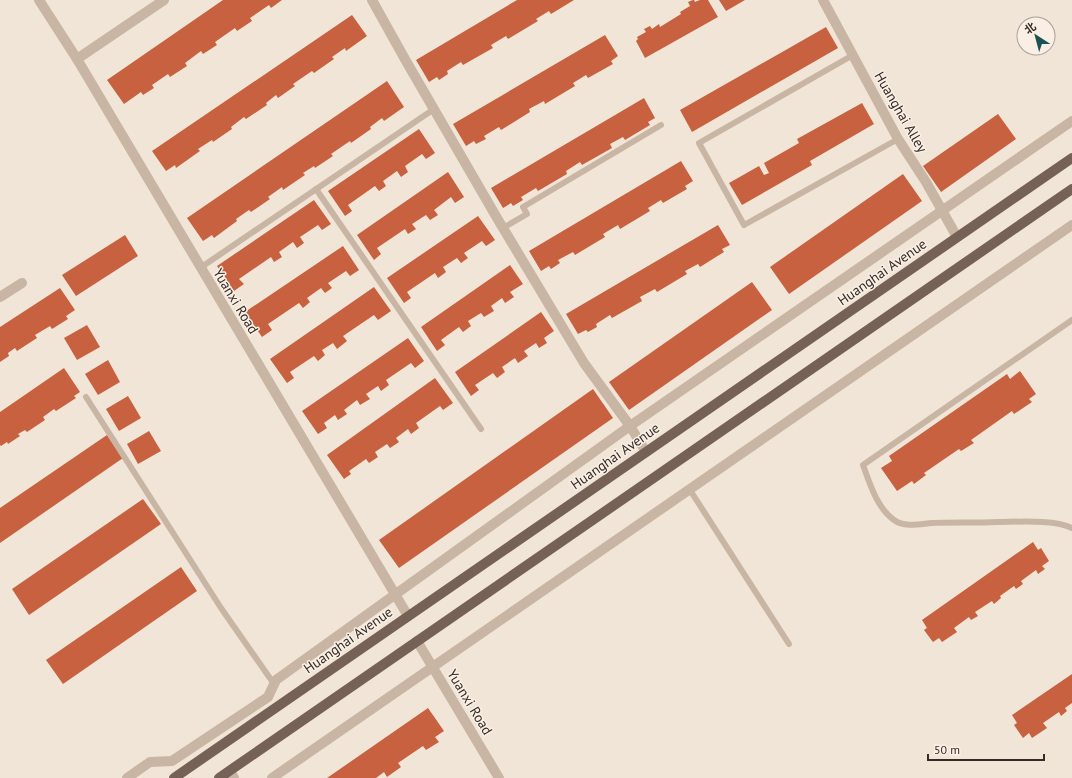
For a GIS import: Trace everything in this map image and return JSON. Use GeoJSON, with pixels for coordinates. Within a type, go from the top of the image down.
{"type":"FeatureCollection","features":[{"type":"Feature","properties":{"kind":"main road","name":"Huanghai Avenue"},"geometry":{"type":"LineString","coordinates":[[174,778],[1072,158]]}},
{"type":"Feature","properties":{"kind":"main road"},"geometry":{"type":"LineString","coordinates":[[219,778],[232,774],[417,641],[1072,189]]}},
{"type":"Feature","properties":{"kind":"street","name":"Yuanxi Road"},"geometry":{"type":"LineString","coordinates":[[39,0],[77,59],[408,616]]}},
{"type":"Feature","properties":{"kind":"street"},"geometry":{"type":"LineString","coordinates":[[77,59],[164,0]]}},
{"type":"Feature","properties":{"kind":"street"},"geometry":{"type":"LineString","coordinates":[[372,0],[503,228],[584,363],[630,426],[646,452]]}},
{"type":"Feature","properties":{"kind":"street","name":"Huanghai Alley"},"geometry":{"type":"LineString","coordinates":[[823,0],[898,139],[926,182],[957,237]]}},
{"type":"Feature","properties":{"kind":"street"},"geometry":{"type":"LineString","coordinates":[[127,778],[150,762],[172,761],[268,697],[276,680],[395,594],[630,426],[1072,121]]}},
{"type":"Feature","properties":{"kind":"street"},"geometry":{"type":"LineString","coordinates":[[272,778],[1072,225]]}},
{"type":"Feature","properties":{"kind":"street"},"geometry":{"type":"LineString","coordinates":[[0,297],[22,283]]}},
{"type":"Feature","properties":{"kind":"street","name":"Yuanxi Road"},"geometry":{"type":"LineString","coordinates":[[417,641],[499,778]]}},
{"type":"Feature","properties":{"kind":"lane"},"geometry":{"type":"LineString","coordinates":[[853,55],[699,143],[744,225],[898,139]]}},
{"type":"Feature","properties":{"kind":"lane"},"geometry":{"type":"LineString","coordinates":[[200,268],[434,109]]}},
{"type":"Feature","properties":{"kind":"lane"},"geometry":{"type":"LineString","coordinates":[[503,228],[527,214],[523,207],[661,125]]}},
{"type":"Feature","properties":{"kind":"lane"},"geometry":{"type":"LineString","coordinates":[[316,189],[481,429]]}},
{"type":"Feature","properties":{"kind":"lane"},"geometry":{"type":"LineString","coordinates":[[1072,320],[863,465],[876,498],[887,513],[902,525],[931,523],[1043,522],[1065,525],[1072,528]]}},
{"type":"Feature","properties":{"kind":"lane"},"geometry":{"type":"LineString","coordinates":[[86,397],[221,608],[274,684]]}},
{"type":"Feature","properties":{"kind":"lane"},"geometry":{"type":"LineString","coordinates":[[690,490],[789,644]]}},
{"type":"Feature","properties":{"kind":"building"},"geometry":{"type":"Polygon","coordinates":[[[223,0],[282,0],[271,8],[269,5],[250,18],[252,21],[237,31],[235,28],[215,42],[217,45],[203,54],[201,51],[185,63],[187,66],[170,77],[168,74],[152,85],[154,88],[143,95],[141,92],[124,104],[107,80],[223,0]]]}},
{"type":"Feature","properties":{"kind":"building"},"geometry":{"type":"Polygon","coordinates":[[[517,0],[574,0],[551,14],[549,11],[536,19],[538,21],[508,39],[506,36],[491,45],[493,48],[463,65],[461,62],[447,71],[448,74],[439,80],[437,77],[429,82],[416,60],[517,0]]]}},
{"type":"Feature","properties":{"kind":"building"},"geometry":{"type":"Polygon","coordinates":[[[693,0],[695,2],[700,0],[708,0],[718,17],[645,58],[636,41],[638,39],[637,37],[646,32],[644,29],[650,26],[652,29],[659,24],[660,27],[681,14],[680,12],[690,6],[688,2],[693,0]]]}},
{"type":"Feature","properties":{"kind":"building"},"geometry":{"type":"Polygon","coordinates":[[[719,0],[745,0],[726,11],[719,0]]]}},
{"type":"Feature","properties":{"kind":"building"},"geometry":{"type":"Polygon","coordinates":[[[352,15],[367,36],[346,51],[345,48],[332,57],[334,59],[314,73],[312,71],[293,84],[295,86],[278,98],[276,95],[266,103],[267,105],[246,119],[244,117],[231,127],[232,129],[213,142],[212,140],[198,149],[200,151],[176,168],[175,165],[166,171],[152,151],[352,15]]]}},
{"type":"Feature","properties":{"kind":"building"},"geometry":{"type":"Polygon","coordinates":[[[826,27],[838,48],[692,132],[680,110],[826,27]]]}},
{"type":"Feature","properties":{"kind":"building"},"geometry":{"type":"Polygon","coordinates":[[[605,35],[618,56],[611,61],[613,64],[588,78],[586,75],[573,83],[575,86],[545,104],[544,101],[529,109],[530,112],[501,130],[499,127],[484,136],[486,139],[476,144],[474,141],[466,146],[453,124],[605,35]]]}},
{"type":"Feature","properties":{"kind":"building"},"geometry":{"type":"Polygon","coordinates":[[[387,81],[404,107],[384,121],[382,118],[370,127],[371,129],[351,143],[350,141],[331,154],[333,156],[315,168],[314,166],[303,173],[305,175],[283,190],[282,187],[268,197],[270,199],[251,212],[249,210],[236,219],[237,221],[214,238],[212,235],[203,241],[187,218],[387,81]]]}},
{"type":"Feature","properties":{"kind":"building"},"geometry":{"type":"Polygon","coordinates":[[[644,98],[655,118],[648,122],[650,125],[625,140],[623,137],[610,144],[612,148],[582,165],[580,162],[566,171],[567,174],[538,191],[536,188],[521,197],[523,200],[513,206],[511,203],[503,208],[491,188],[644,98]]]}},
{"type":"Feature","properties":{"kind":"building"},"geometry":{"type":"Polygon","coordinates":[[[862,103],[874,124],[810,161],[812,165],[742,205],[729,183],[759,166],[764,175],[769,173],[764,163],[799,143],[797,139],[862,103]]]}},
{"type":"Feature","properties":{"kind":"building"},"geometry":{"type":"Polygon","coordinates":[[[998,114],[1016,139],[941,192],[923,166],[998,114]]]}},
{"type":"Feature","properties":{"kind":"building"},"geometry":{"type":"Polygon","coordinates":[[[419,129],[435,153],[426,159],[422,154],[405,166],[408,172],[401,177],[397,171],[383,181],[386,186],[379,191],[375,186],[348,205],[352,211],[345,216],[328,191],[419,129]]]}},
{"type":"Feature","properties":{"kind":"building"},"geometry":{"type":"Polygon","coordinates":[[[681,161],[693,181],[685,186],[687,189],[663,203],[661,200],[648,208],[650,211],[620,229],[618,225],[603,234],[605,237],[575,255],[573,252],[558,260],[560,263],[551,269],[549,266],[541,271],[529,251],[681,161]]]}},
{"type":"Feature","properties":{"kind":"building"},"geometry":{"type":"Polygon","coordinates":[[[448,172],[464,197],[455,203],[451,197],[434,210],[438,215],[430,220],[426,215],[412,224],[416,229],[408,234],[405,229],[377,248],[381,254],[374,260],[357,235],[448,172]]]}},
{"type":"Feature","properties":{"kind":"building"},"geometry":{"type":"Polygon","coordinates":[[[903,174],[922,201],[789,294],[770,267],[903,174]]]}},
{"type":"Feature","properties":{"kind":"building"},"geometry":{"type":"Polygon","coordinates":[[[314,200],[331,224],[322,230],[318,225],[300,237],[304,243],[297,248],[293,242],[279,252],[282,257],[274,262],[271,257],[239,279],[244,284],[234,291],[217,266],[314,200]]]}},
{"type":"Feature","properties":{"kind":"building"},"geometry":{"type":"Polygon","coordinates":[[[478,216],[495,240],[486,246],[482,241],[464,253],[468,258],[461,263],[457,258],[443,267],[446,272],[438,278],[435,273],[407,292],[411,298],[404,303],[387,278],[478,216]]]}},
{"type":"Feature","properties":{"kind":"building"},"geometry":{"type":"Polygon","coordinates":[[[718,225],[730,245],[722,249],[724,252],[700,267],[698,264],[685,271],[687,274],[657,292],[655,289],[640,297],[642,301],[612,318],[610,315],[596,324],[597,327],[588,332],[586,330],[578,334],[566,314],[718,225]]]}},
{"type":"Feature","properties":{"kind":"building"},"geometry":{"type":"Polygon","coordinates":[[[125,235],[138,256],[76,296],[62,275],[125,235]]]}},
{"type":"Feature","properties":{"kind":"building"},"geometry":{"type":"Polygon","coordinates":[[[343,246],[359,270],[350,276],[346,271],[328,283],[332,288],[325,293],[321,288],[307,298],[310,302],[303,308],[299,303],[268,324],[272,330],[262,337],[245,312],[343,246]]]}},
{"type":"Feature","properties":{"kind":"building"},"geometry":{"type":"Polygon","coordinates":[[[510,265],[523,284],[510,292],[514,297],[505,303],[502,298],[491,306],[494,311],[484,317],[481,313],[468,321],[471,326],[463,332],[459,327],[441,340],[445,345],[437,351],[421,327],[510,265]]]}},
{"type":"Feature","properties":{"kind":"building"},"geometry":{"type":"Polygon","coordinates":[[[752,282],[772,310],[629,410],[609,382],[752,282]]]}},
{"type":"Feature","properties":{"kind":"building"},"geometry":{"type":"Polygon","coordinates":[[[374,287],[391,311],[378,320],[374,315],[343,336],[347,341],[337,349],[333,343],[322,350],[325,355],[318,361],[314,356],[290,372],[294,378],[287,383],[270,359],[374,287]]]}},
{"type":"Feature","properties":{"kind":"building"},"geometry":{"type":"Polygon","coordinates":[[[60,288],[75,310],[66,316],[68,319],[52,329],[50,326],[35,335],[37,338],[17,351],[15,348],[8,353],[9,356],[0,362],[0,327],[60,288]]]}},
{"type":"Feature","properties":{"kind":"building"},"geometry":{"type":"Polygon","coordinates":[[[541,312],[554,331],[544,338],[547,343],[539,348],[536,343],[524,351],[528,356],[518,363],[515,358],[502,367],[505,372],[497,378],[493,373],[475,385],[479,390],[471,396],[455,372],[541,312]]]}},
{"type":"Feature","properties":{"kind":"building"},"geometry":{"type":"Polygon","coordinates":[[[87,325],[100,347],[77,360],[64,338],[87,325]]]}},
{"type":"Feature","properties":{"kind":"building"},"geometry":{"type":"Polygon","coordinates":[[[408,338],[424,361],[415,368],[411,363],[386,380],[389,385],[381,391],[378,386],[366,394],[370,399],[360,405],[357,400],[344,410],[347,414],[338,420],[335,415],[324,423],[327,428],[318,434],[302,411],[408,338]]]}},
{"type":"Feature","properties":{"kind":"building"},"geometry":{"type":"Polygon","coordinates":[[[108,360],[120,382],[98,395],[85,374],[108,360]]]}},
{"type":"Feature","properties":{"kind":"building"},"geometry":{"type":"Polygon","coordinates":[[[64,368],[80,392],[74,396],[76,398],[56,411],[54,409],[43,417],[45,420],[27,432],[25,430],[18,434],[20,436],[8,444],[7,442],[1,446],[0,412],[64,368]]]}},
{"type":"Feature","properties":{"kind":"building"},"geometry":{"type":"Polygon","coordinates":[[[1020,371],[1036,394],[1029,399],[1032,402],[1014,414],[1012,411],[971,440],[974,443],[961,451],[959,449],[924,473],[926,475],[914,484],[912,481],[897,491],[881,468],[892,461],[889,456],[1007,374],[1010,379],[1020,371]]]}},
{"type":"Feature","properties":{"kind":"building"},"geometry":{"type":"Polygon","coordinates":[[[435,378],[453,403],[443,410],[440,406],[416,423],[419,428],[411,434],[408,429],[396,438],[399,442],[390,448],[387,444],[375,452],[378,457],[369,463],[366,459],[349,471],[351,474],[344,479],[327,455],[435,378]]]}},
{"type":"Feature","properties":{"kind":"building"},"geometry":{"type":"Polygon","coordinates":[[[593,389],[613,418],[399,568],[379,540],[593,389]]]}},
{"type":"Feature","properties":{"kind":"building"},"geometry":{"type":"Polygon","coordinates":[[[128,396],[141,418],[119,431],[106,409],[128,396]]]}},
{"type":"Feature","properties":{"kind":"building"},"geometry":{"type":"Polygon","coordinates":[[[149,431],[161,451],[138,464],[127,444],[149,431]]]}},
{"type":"Feature","properties":{"kind":"building"},"geometry":{"type":"Polygon","coordinates":[[[107,435],[123,458],[0,543],[0,508],[107,435]]]}},
{"type":"Feature","properties":{"kind":"building"},"geometry":{"type":"Polygon","coordinates":[[[143,499],[161,524],[29,615],[12,589],[143,499]]]}},
{"type":"Feature","properties":{"kind":"building"},"geometry":{"type":"Polygon","coordinates":[[[1033,542],[1038,550],[1041,548],[1049,561],[1042,566],[1045,569],[1038,574],[1036,570],[1021,581],[1023,584],[1016,589],[1014,586],[1000,596],[1001,598],[994,604],[992,601],[975,612],[978,616],[971,620],[969,617],[954,628],[957,632],[942,642],[939,638],[933,642],[924,630],[927,628],[922,620],[1033,542]]]}},
{"type":"Feature","properties":{"kind":"building"},"geometry":{"type":"Polygon","coordinates":[[[181,567],[197,591],[63,684],[46,660],[181,567]]]}},
{"type":"Feature","properties":{"kind":"building"},"geometry":{"type":"Polygon","coordinates":[[[1072,674],[1072,703],[1065,708],[1067,711],[1061,716],[1059,712],[1043,723],[1047,728],[1032,738],[1029,733],[1023,738],[1014,725],[1017,723],[1012,715],[1072,674]]]}},
{"type":"Feature","properties":{"kind":"building"},"geometry":{"type":"Polygon","coordinates":[[[428,708],[444,731],[435,737],[439,742],[426,750],[423,746],[398,763],[401,767],[387,777],[384,772],[376,778],[327,778],[428,708]]]}}]}
